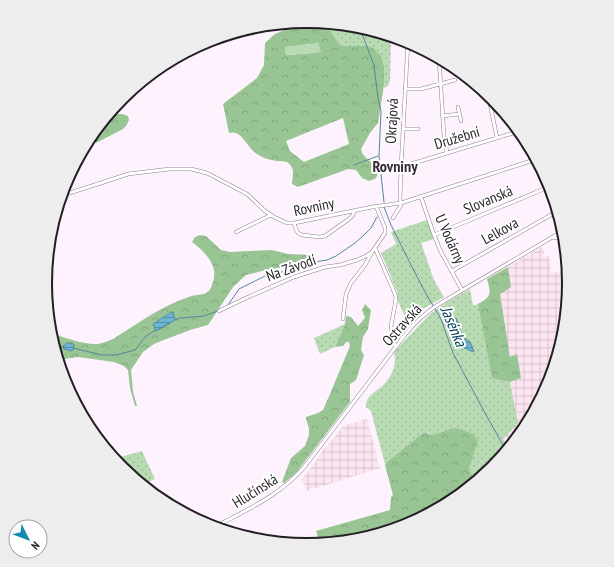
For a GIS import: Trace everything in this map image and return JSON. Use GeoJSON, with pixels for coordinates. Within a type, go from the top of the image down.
{"type":"FeatureCollection","features":[{"type":"Feature","properties":{"kind":"street","name":"Okrajová"},"geometry":{"type":"LineString","coordinates":[[400,203],[408,48]]}},
{"type":"Feature","properties":{"kind":"street"},"geometry":{"type":"LineString","coordinates":[[439,65],[442,116],[447,153]]}},
{"type":"Feature","properties":{"kind":"street"},"geometry":{"type":"LineString","coordinates":[[405,89],[421,89],[455,80]]}},
{"type":"Feature","properties":{"kind":"street"},"geometry":{"type":"LineString","coordinates":[[490,106],[497,138]]}},
{"type":"Feature","properties":{"kind":"street"},"geometry":{"type":"LineString","coordinates":[[458,107],[461,121]]}},
{"type":"Feature","properties":{"kind":"street"},"geometry":{"type":"LineString","coordinates":[[442,116],[459,114]]}},
{"type":"Feature","properties":{"kind":"street"},"geometry":{"type":"LineString","coordinates":[[403,129],[418,129]]}},
{"type":"Feature","properties":{"kind":"street","name":"Družební"},"geometry":{"type":"LineString","coordinates":[[401,167],[513,133]]}},
{"type":"Feature","properties":{"kind":"street","name":"Rovniny"},"geometry":{"type":"LineString","coordinates":[[68,193],[128,174],[170,169],[191,169],[207,173],[247,194],[270,215],[287,223],[294,223],[376,206],[400,203],[531,161]]}},
{"type":"Feature","properties":{"kind":"street","name":"Slovanská"},"geometry":{"type":"LineString","coordinates":[[434,235],[544,189]]}},
{"type":"Feature","properties":{"kind":"street","name":"U Vodárny"},"geometry":{"type":"LineString","coordinates":[[421,196],[441,252],[462,290]]}},
{"type":"Feature","properties":{"kind":"street"},"geometry":{"type":"LineString","coordinates":[[394,218],[401,205],[400,203]]}},
{"type":"Feature","properties":{"kind":"street","name":"Na Závodí"},"geometry":{"type":"LineString","coordinates":[[343,319],[346,294],[351,282],[386,232],[376,206]]}},
{"type":"Feature","properties":{"kind":"street"},"geometry":{"type":"LineString","coordinates":[[294,223],[296,232],[299,234],[322,237],[349,219],[355,210]]}},
{"type":"Feature","properties":{"kind":"street","name":"Lelkova"},"geometry":{"type":"LineString","coordinates":[[452,271],[553,214]]}},
{"type":"Feature","properties":{"kind":"street"},"geometry":{"type":"LineString","coordinates":[[236,232],[270,215]]}},
{"type":"Feature","properties":{"kind":"street","name":"Ostravská"},"geometry":{"type":"LineString","coordinates":[[305,466],[395,346],[423,315],[462,290],[558,235]]}},
{"type":"Feature","properties":{"kind":"street"},"geometry":{"type":"LineString","coordinates":[[551,238],[558,238]]}},
{"type":"Feature","properties":{"kind":"street"},"geometry":{"type":"LineString","coordinates":[[375,248],[396,297],[391,326],[395,346]]}},
{"type":"Feature","properties":{"kind":"street","name":"Na Závodí"},"geometry":{"type":"LineString","coordinates":[[219,311],[294,277],[325,267],[340,265],[357,260],[372,252]]}},
{"type":"Feature","properties":{"kind":"street","name":"Hlučínská"},"geometry":{"type":"LineString","coordinates":[[221,524],[275,494],[291,481],[305,466]]}},
{"type":"Feature","properties":{"kind":"shaded area"},"geometry":{"type":"Polygon","coordinates":[[[543,246],[545,257],[549,256],[551,273],[561,272],[562,300],[558,333],[549,366],[536,397],[506,444],[503,439],[518,423],[510,382],[521,378],[517,354],[510,357],[500,294],[511,287],[508,267],[543,246]]]}},
{"type":"Feature","properties":{"kind":"shaded area"},"geometry":{"type":"Polygon","coordinates":[[[367,419],[380,468],[307,491],[306,486],[301,480],[315,463],[325,447],[326,448],[343,426],[367,419]]]}},
{"type":"Feature","properties":{"kind":"green space"},"geometry":{"type":"Polygon","coordinates":[[[307,28],[329,29],[342,46],[367,46],[373,48],[381,56],[384,66],[384,85],[378,123],[370,133],[361,149],[366,158],[377,167],[377,176],[375,179],[369,181],[362,178],[356,170],[348,169],[298,187],[292,184],[293,170],[288,163],[285,161],[277,161],[262,157],[253,151],[241,136],[233,132],[229,133],[223,104],[257,78],[264,65],[265,43],[275,34],[286,29],[307,28]],[[312,44],[285,47],[286,55],[321,51],[312,44]],[[343,118],[286,141],[290,151],[304,162],[349,144],[343,118]]]}},
{"type":"Feature","properties":{"kind":"green space"},"geometry":{"type":"Polygon","coordinates":[[[329,29],[357,33],[391,43],[390,81],[388,86],[384,88],[384,66],[381,56],[367,46],[342,46],[329,29]]]}},
{"type":"Feature","properties":{"kind":"green space"},"geometry":{"type":"Polygon","coordinates":[[[318,42],[321,52],[286,55],[285,47],[318,42]]]}},
{"type":"Feature","properties":{"kind":"green space"},"geometry":{"type":"Polygon","coordinates":[[[116,114],[128,116],[129,120],[123,129],[96,143],[95,142],[104,128],[116,114]]]}},
{"type":"Feature","properties":{"kind":"green space"},"geometry":{"type":"Polygon","coordinates":[[[427,220],[434,239],[421,243],[434,280],[444,297],[421,310],[408,324],[398,301],[398,294],[381,253],[396,244],[391,232],[427,220]]]}},
{"type":"Feature","properties":{"kind":"green space"},"geometry":{"type":"Polygon","coordinates":[[[200,235],[206,236],[221,250],[230,252],[272,250],[288,254],[311,255],[314,262],[299,268],[279,268],[246,275],[233,287],[208,325],[161,341],[143,352],[131,370],[133,392],[137,406],[135,406],[130,388],[128,370],[124,366],[114,362],[78,357],[63,359],[56,334],[80,342],[100,344],[113,339],[169,305],[191,296],[205,294],[209,291],[214,276],[212,264],[206,254],[192,242],[195,237],[200,235]],[[170,312],[153,324],[156,330],[175,320],[173,312],[170,312]]]}},
{"type":"Feature","properties":{"kind":"green space"},"geometry":{"type":"Polygon","coordinates":[[[508,267],[511,287],[500,294],[510,357],[517,354],[521,378],[510,382],[492,378],[478,304],[488,297],[490,291],[487,279],[508,267]]]}},
{"type":"Feature","properties":{"kind":"green space"},"geometry":{"type":"Polygon","coordinates":[[[470,289],[473,306],[478,304],[480,312],[492,377],[510,382],[518,423],[503,439],[506,444],[474,477],[470,474],[469,469],[477,441],[450,429],[433,435],[428,432],[423,433],[385,464],[371,411],[366,408],[366,403],[370,396],[383,385],[391,375],[395,364],[394,352],[430,314],[470,289]]]}},
{"type":"Feature","properties":{"kind":"green space"},"geometry":{"type":"Polygon","coordinates":[[[365,304],[371,310],[368,329],[363,337],[361,350],[364,355],[356,380],[350,384],[350,402],[296,473],[284,483],[282,482],[291,458],[305,446],[309,435],[306,417],[323,410],[350,346],[349,342],[346,342],[343,346],[335,347],[345,324],[346,316],[351,317],[358,326],[365,318],[362,310],[365,304]]]}},
{"type":"Feature","properties":{"kind":"green space"},"geometry":{"type":"Polygon","coordinates":[[[345,324],[335,347],[320,354],[314,338],[345,324]]]}},
{"type":"Feature","properties":{"kind":"green space"},"geometry":{"type":"Polygon","coordinates":[[[455,428],[465,431],[474,436],[478,441],[469,469],[471,474],[474,477],[463,486],[435,505],[405,520],[357,534],[319,538],[316,531],[390,510],[391,497],[393,495],[385,465],[387,462],[423,433],[426,432],[433,435],[455,428]]]}},
{"type":"Feature","properties":{"kind":"green space"},"geometry":{"type":"Polygon","coordinates":[[[142,451],[155,479],[147,483],[120,457],[142,451]]]}},
{"type":"Feature","properties":{"kind":"water"},"geometry":{"type":"Polygon","coordinates":[[[173,312],[175,320],[156,331],[153,324],[173,312]]]}},
{"type":"Feature","properties":{"kind":"water"},"geometry":{"type":"Polygon","coordinates":[[[456,318],[462,335],[452,339],[445,323],[456,318]]]}},
{"type":"Feature","properties":{"kind":"water"},"geometry":{"type":"Polygon","coordinates":[[[464,338],[470,342],[474,351],[473,352],[458,345],[456,342],[464,338]]]}},
{"type":"Feature","properties":{"kind":"water"},"geometry":{"type":"Polygon","coordinates":[[[67,343],[72,343],[74,345],[73,350],[71,351],[64,349],[64,346],[67,343]]]}},
{"type":"Feature","properties":{"kind":"waterway","name":"Jasénka"},"geometry":{"type":"LineString","coordinates":[[362,34],[374,65],[381,111],[379,156],[384,202]]}},
{"type":"Feature","properties":{"kind":"waterway"},"geometry":{"type":"LineString","coordinates":[[354,165],[378,156]]}},
{"type":"Feature","properties":{"kind":"waterway","name":"Jasénka"},"geometry":{"type":"LineString","coordinates":[[384,207],[391,225],[410,263],[441,319],[453,353],[504,446]]}},
{"type":"Feature","properties":{"kind":"waterway"},"geometry":{"type":"LineString","coordinates":[[228,305],[239,289],[265,276],[299,268],[336,256],[364,235],[371,228],[377,217]]}},
{"type":"Feature","properties":{"kind":"waterway"},"geometry":{"type":"LineString","coordinates":[[175,320],[180,318],[204,316],[218,311]]}},
{"type":"Feature","properties":{"kind":"waterway"},"geometry":{"type":"LineString","coordinates":[[159,329],[170,323]]}},
{"type":"Feature","properties":{"kind":"waterway"},"geometry":{"type":"LineString","coordinates":[[73,348],[102,355],[116,355],[135,350],[146,336],[156,330]]}},
{"type":"Feature","properties":{"kind":"waterway"},"geometry":{"type":"LineString","coordinates":[[59,346],[64,347]]}},
{"type":"Feature","properties":{"kind":"district","name":"Rovniny"},"geometry":{"type":"Point","coordinates":[395,166]}}]}
